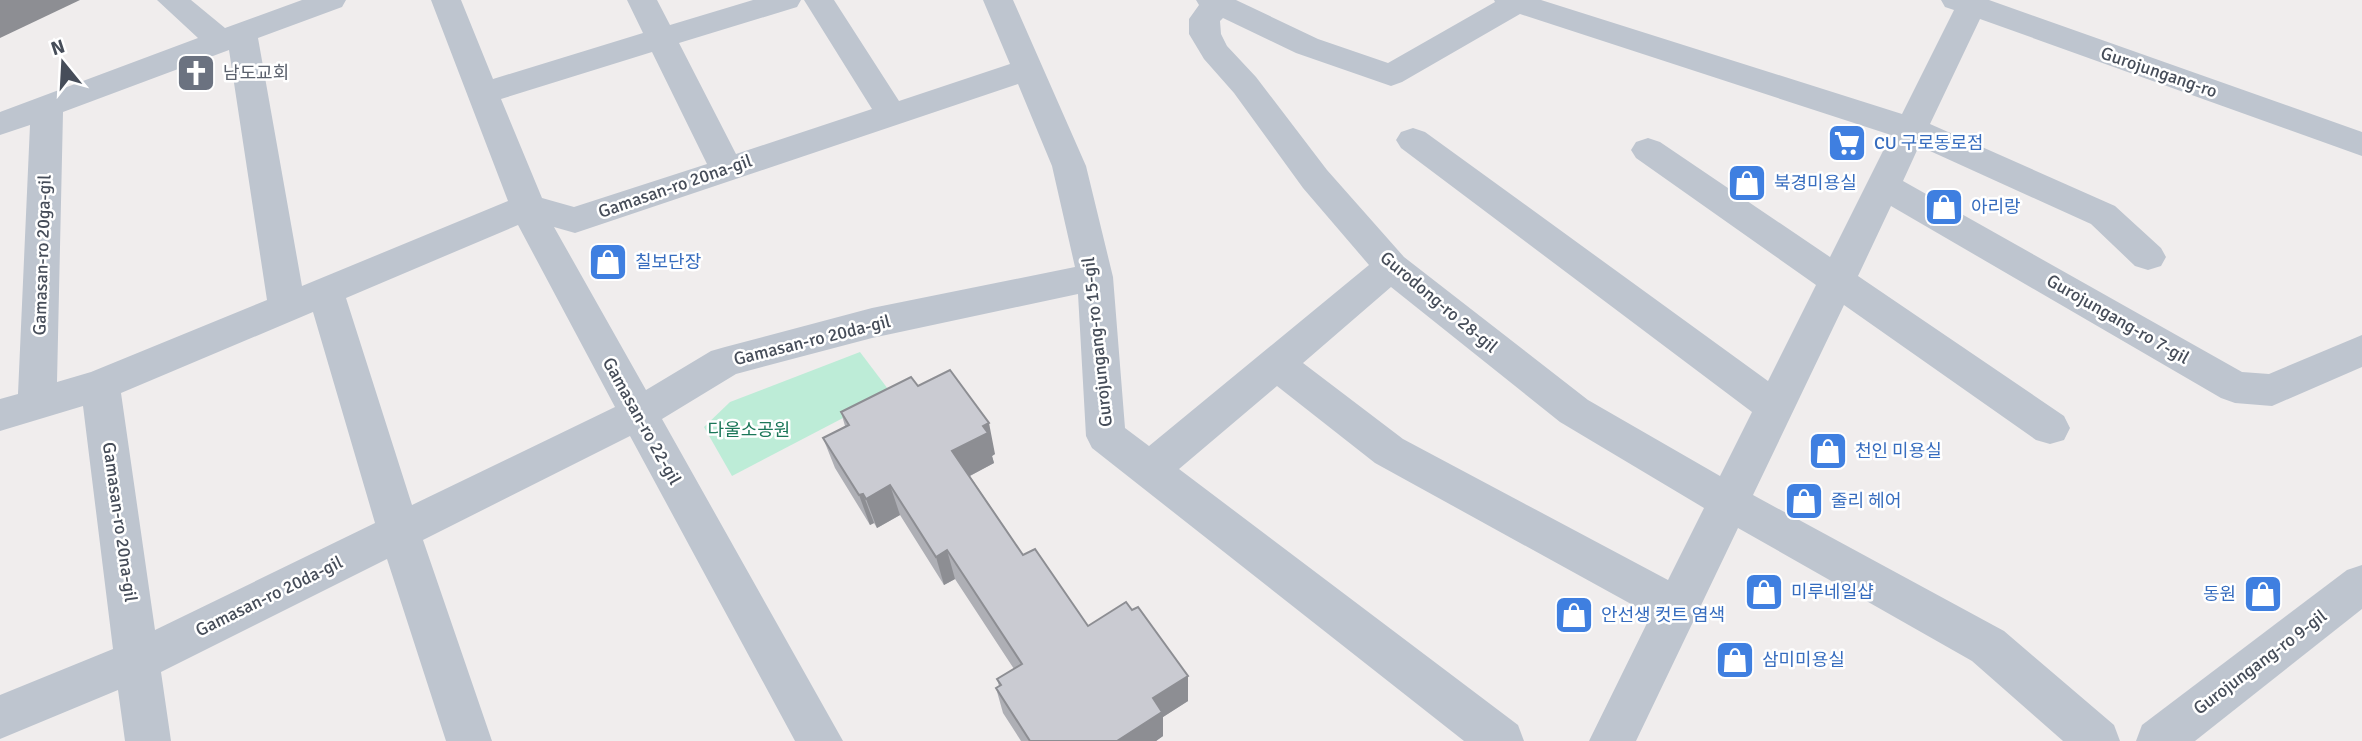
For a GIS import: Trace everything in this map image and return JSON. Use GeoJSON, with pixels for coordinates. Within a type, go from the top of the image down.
{"type":"FeatureCollection","features":[{"type":"Feature","properties":{"kind":"street"},"geometry":{"type":"LineString","coordinates":[[172,0],[231,37],[287,307]]}},
{"type":"Feature","properties":{"kind":"street"},"geometry":{"type":"LineString","coordinates":[[0,124],[331,0]]}},
{"type":"Feature","properties":{"kind":"street","name":"Gamasan-ro 22-gil"},"geometry":{"type":"LineString","coordinates":[[446,0],[538,232],[820,741]]}},
{"type":"Feature","properties":{"kind":"street"},"geometry":{"type":"LineString","coordinates":[[642,0],[726,168]]}},
{"type":"Feature","properties":{"kind":"street"},"geometry":{"type":"LineString","coordinates":[[483,93],[786,0]]}},
{"type":"Feature","properties":{"kind":"street"},"geometry":{"type":"LineString","coordinates":[[819,0],[891,114]]}},
{"type":"Feature","properties":{"kind":"street","name":"Gurojungang-ro 15-gil"},"geometry":{"type":"LineString","coordinates":[[998,0],[1069,166],[1094,277],[1106,436],[1501,741]]}},
{"type":"Feature","properties":{"kind":"street"},"geometry":{"type":"LineString","coordinates":[[1214,2],[1307,46],[1391,75],[1515,1],[1911,129],[2103,215],[2148,257]]}},
{"type":"Feature","properties":{"kind":"street","name":"Gurodong-ro 28-gil"},"geometry":{"type":"LineString","coordinates":[[1214,2],[1204,19],[1205,34],[1216,52],[1245,85],[1315,178],[1391,267],[1574,411],[1729,502],[1988,646],[2096,741]]}},
{"type":"Feature","properties":{"kind":"street"},"geometry":{"type":"LineString","coordinates":[[1612,741],[1835,279],[1911,129],[1967,2]]}},
{"type":"Feature","properties":{"kind":"street","name":"Gurojungang-ro"},"geometry":{"type":"LineString","coordinates":[[1967,2],[2362,144]]}},
{"type":"Feature","properties":{"kind":"street","name":"Gamasan-ro 20na-gil"},"geometry":{"type":"LineString","coordinates":[[528,207],[575,220],[1029,69]]}},
{"type":"Feature","properties":{"kind":"street","name":"Gamasan-ro 20ga-gil"},"geometry":{"type":"LineString","coordinates":[[37,404],[47,106]]}},
{"type":"Feature","properties":{"kind":"street"},"geometry":{"type":"LineString","coordinates":[[1413,140],[1775,407]]}},
{"type":"Feature","properties":{"kind":"street"},"geometry":{"type":"LineString","coordinates":[[1648,150],[2050,428]]}},
{"type":"Feature","properties":{"kind":"street","name":"Gurojungang-ro 7-gil"},"geometry":{"type":"LineString","coordinates":[[1884,185],[2235,387],[2272,390],[2362,350]]}},
{"type":"Feature","properties":{"kind":"street"},"geometry":{"type":"LineString","coordinates":[[0,415],[100,385],[528,207]]}},
{"type":"Feature","properties":{"kind":"street"},"geometry":{"type":"LineString","coordinates":[[1150,470],[1391,267]]}},
{"type":"Feature","properties":{"kind":"street","name":"Gamasan-ro 20da-gil"},"geometry":{"type":"LineString","coordinates":[[0,717],[139,660],[638,414],[725,362],[872,323],[1094,277]]}},
{"type":"Feature","properties":{"kind":"street"},"geometry":{"type":"LineString","coordinates":[[326,291],[399,532],[469,741]]}},
{"type":"Feature","properties":{"kind":"street"},"geometry":{"type":"LineString","coordinates":[[1276,364],[1389,452],[1677,607]]}},
{"type":"Feature","properties":{"kind":"street","name":"Gamasan-ro 20na-gil"},"geometry":{"type":"LineString","coordinates":[[100,385],[139,660]]}},
{"type":"Feature","properties":{"kind":"street","name":"Gurojungang-ro 9-gil"},"geometry":{"type":"LineString","coordinates":[[2159,741],[2362,584]]}},
{"type":"Feature","properties":{"kind":"street"},"geometry":{"type":"LineString","coordinates":[[139,660],[148,741]]}},
{"type":"Feature","properties":{"kind":"green space","name":"다울소공원"},"geometry":{"type":"Polygon","coordinates":[[[860,352],[891,393],[732,476],[704,427],[730,402],[860,352]]]}},
{"type":"Feature","properties":{"kind":"building"},"geometry":{"type":"Polygon","coordinates":[[[950,370],[989,423],[983,426],[988,433],[952,451],[1023,555],[1035,549],[1088,626],[1126,602],[1132,610],[1138,607],[1188,676],[1153,698],[1162,712],[1117,741],[1030,741],[996,688],[1001,685],[997,679],[1022,664],[947,550],[936,557],[890,485],[866,499],[863,494],[859,495],[823,438],[849,425],[841,412],[911,377],[918,386],[950,370]]]}},
{"type":"Feature","properties":{"kind":"place","name":"남도교회"},"geometry":{"type":"Point","coordinates":[196,73]}},
{"type":"Feature","properties":{"kind":"place","name":"CU 구로동로점"},"geometry":{"type":"Point","coordinates":[1847,143]}},
{"type":"Feature","properties":{"kind":"place","name":"북경미용실"},"geometry":{"type":"Point","coordinates":[1747,183]}},
{"type":"Feature","properties":{"kind":"place","name":"아리랑"},"geometry":{"type":"Point","coordinates":[1944,207]}},
{"type":"Feature","properties":{"kind":"place","name":"칠보단장"},"geometry":{"type":"Point","coordinates":[608,262]}},
{"type":"Feature","properties":{"kind":"place","name":"천인 미용실"},"geometry":{"type":"Point","coordinates":[1828,451]}},
{"type":"Feature","properties":{"kind":"place","name":"줄리 헤어"},"geometry":{"type":"Point","coordinates":[1804,501]}},
{"type":"Feature","properties":{"kind":"place","name":"미루네일샵"},"geometry":{"type":"Point","coordinates":[1764,592]}},
{"type":"Feature","properties":{"kind":"place","name":"동원"},"geometry":{"type":"Point","coordinates":[2263,594]}},
{"type":"Feature","properties":{"kind":"place","name":"안선생 컷트 염색"},"geometry":{"type":"Point","coordinates":[1574,615]}},
{"type":"Feature","properties":{"kind":"place","name":"삼미미용실"},"geometry":{"type":"Point","coordinates":[1735,660]}}]}
